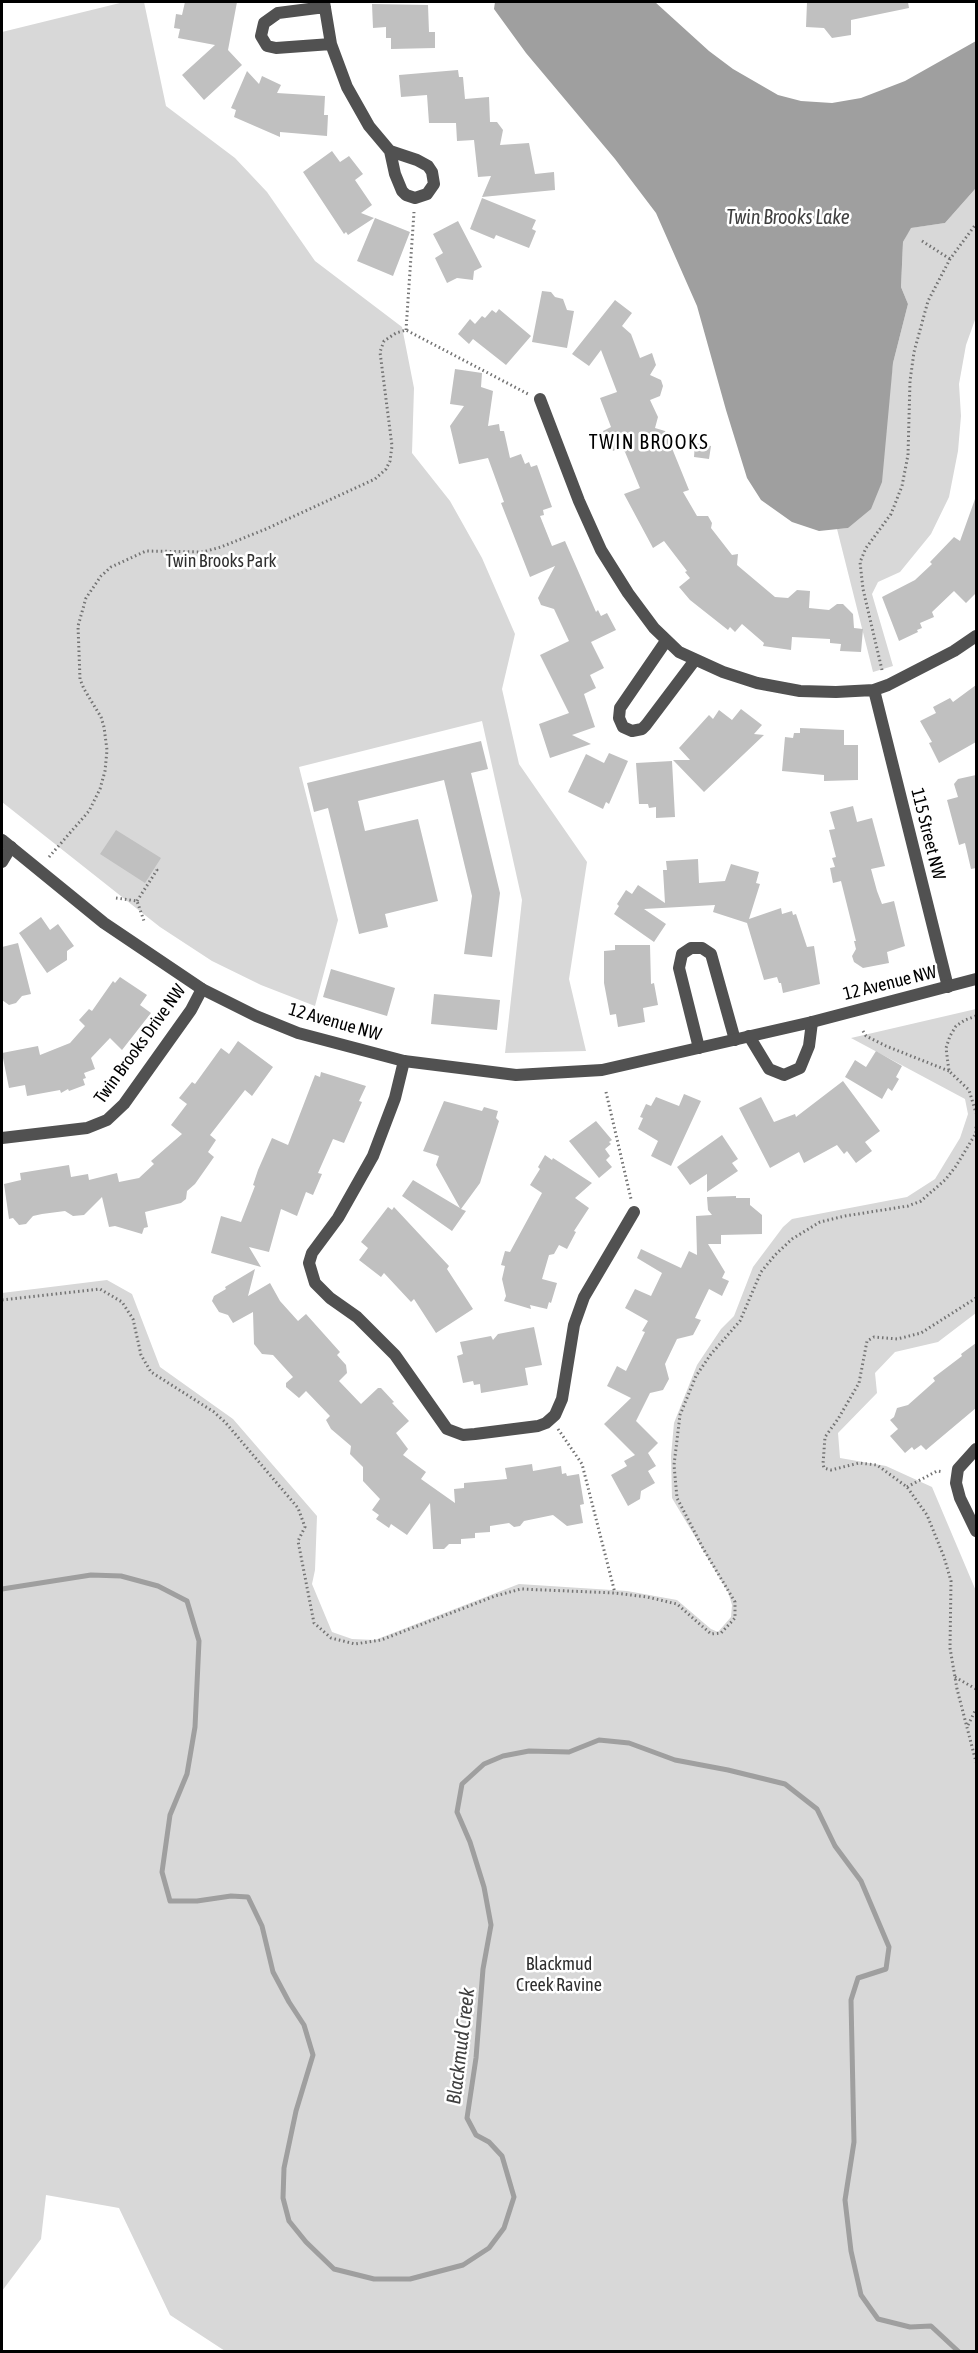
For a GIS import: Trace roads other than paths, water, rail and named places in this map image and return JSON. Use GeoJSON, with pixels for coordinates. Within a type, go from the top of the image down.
{"type":"FeatureCollection","features":[{"type":"Feature","properties":{"kind":"street"},"geometry":{"type":"LineString","coordinates":[[331,44],[276,48],[267,46],[261,36],[264,23],[278,13],[325,4],[335,58],[357,107],[369,126],[390,151],[400,188],[406,195],[415,198],[427,194],[431,190],[434,178],[432,172],[423,163],[390,151]]}},
{"type":"Feature","properties":{"kind":"street"},"geometry":{"type":"LineString","coordinates":[[540,399],[579,501],[601,549],[628,593],[666,640],[679,652],[757,683],[800,691],[874,690],[922,668],[976,636]]}},
{"type":"Feature","properties":{"kind":"street"},"geometry":{"type":"LineString","coordinates":[[666,640],[620,708],[619,718],[623,727],[632,731],[646,725],[695,660]]}},
{"type":"Feature","properties":{"kind":"street","name":"115 Street NW"},"geometry":{"type":"LineString","coordinates":[[874,690],[948,987]]}},
{"type":"Feature","properties":{"kind":"street","name":"12 Avenue NW"},"geometry":{"type":"LineString","coordinates":[[2,862],[6,844],[104,923],[202,989],[256,1016],[298,1033],[404,1061],[516,1075],[602,1070],[812,1022],[976,980]]}},
{"type":"Feature","properties":{"kind":"street"},"geometry":{"type":"LineString","coordinates":[[699,1048],[679,968],[682,954],[691,948],[702,948],[711,954],[735,1040]]}},
{"type":"Feature","properties":{"kind":"street","name":"Twin Brooks Drive NW"},"geometry":{"type":"LineString","coordinates":[[2,1137],[87,1128],[107,1120],[124,1104],[191,1010],[202,989]]}},
{"type":"Feature","properties":{"kind":"street"},"geometry":{"type":"LineString","coordinates":[[749,1036],[769,1069],[784,1075],[800,1068],[806,1056],[812,1022]]}},
{"type":"Feature","properties":{"kind":"street"},"geometry":{"type":"LineString","coordinates":[[404,1061],[394,1098],[373,1156],[338,1218],[312,1253],[309,1263],[311,1273],[322,1291],[357,1317],[395,1355],[413,1378],[440,1421],[454,1433],[476,1434],[530,1427],[551,1420],[562,1399],[573,1332],[584,1297],[634,1212]]}},
{"type":"Feature","properties":{"kind":"street"},"geometry":{"type":"LineString","coordinates":[[976,1449],[963,1462],[956,1475],[957,1490],[976,1531]]}},
{"type":"Feature","properties":{"kind":"water","name":"Twin Brooks Lake"},"geometry":{"type":"Polygon","coordinates":[[[495,2],[655,2],[709,51],[733,69],[778,95],[801,101],[832,103],[861,98],[905,81],[976,41],[976,188],[945,223],[911,228],[903,242],[901,287],[908,304],[893,363],[882,482],[871,509],[848,528],[819,531],[792,522],[761,500],[747,478],[697,306],[656,213],[615,159],[526,53],[494,9],[495,2]]]}},
{"type":"Feature","properties":{"kind":"waterway","name":"Blackmud Creek"},"geometry":{"type":"LineString","coordinates":[[2,1589],[91,1575],[121,1576],[158,1586],[187,1601],[199,1641],[195,1727],[187,1774],[170,1815],[162,1872],[170,1901],[197,1901],[231,1896],[248,1897],[262,1926],[273,1972],[304,2025],[313,2055],[296,2111],[284,2168],[283,2198],[289,2221],[306,2242],[334,2269],[374,2279],[410,2279],[463,2265],[489,2248],[504,2228],[514,2197],[502,2156],[489,2142],[476,2135],[467,2118],[476,2058],[483,1969],[491,1925],[484,1887],[470,1842],[457,1812],[462,1784],[484,1764],[503,1756],[529,1751],[569,1752],[599,1740],[629,1743],[675,1760],[785,1784],[817,1809],[835,1846],[861,1881],[889,1947],[886,1969],[858,1978],[851,2000],[854,2142],[845,2200],[851,2251],[861,2295],[878,2319],[910,2327],[931,2326],[959,2352]]}},
{"type":"Feature","properties":{"kind":"district","name":"TWIN BROOKS"},"geometry":{"type":"Point","coordinates":[649,443]}},
{"type":"Feature","properties":{"kind":"park label","name":"Twin Brooks Park"},"geometry":{"type":"Point","coordinates":[221,561]}},
{"type":"Feature","properties":{"kind":"park label","name":"Blackmud Creek Ravine"},"geometry":{"type":"Point","coordinates":[559,1974]}}]}
